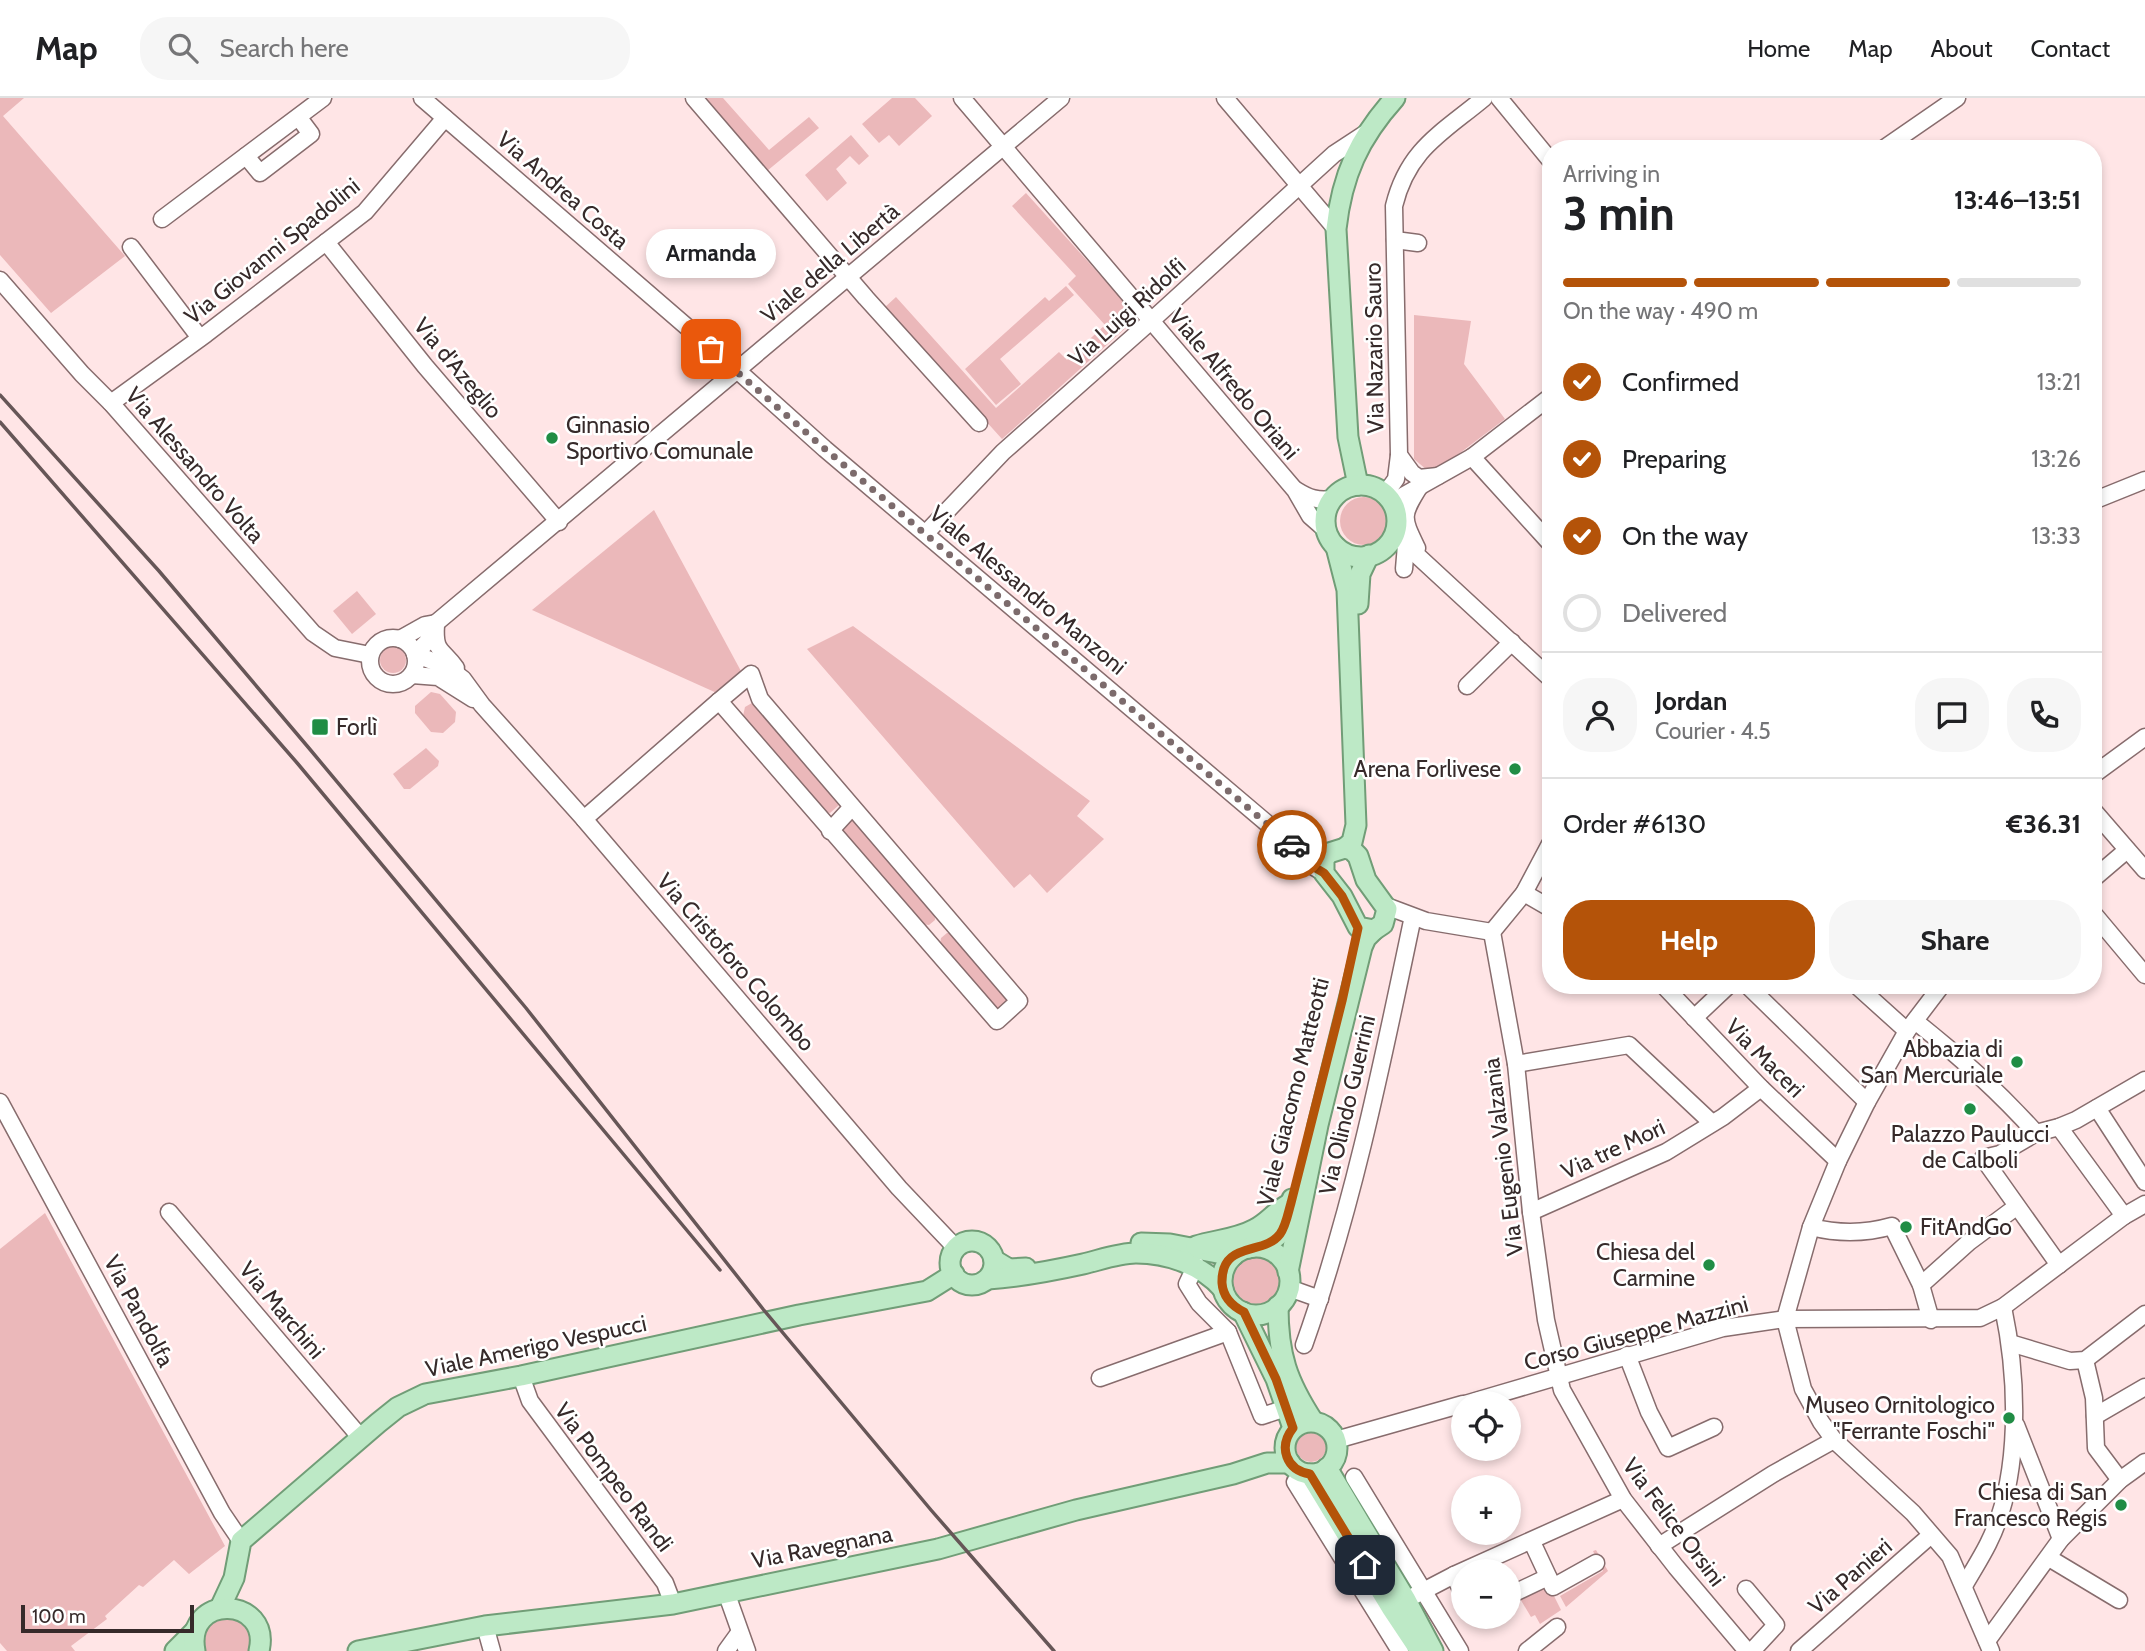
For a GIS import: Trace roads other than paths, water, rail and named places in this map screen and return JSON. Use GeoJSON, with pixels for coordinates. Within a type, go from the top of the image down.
{"type":"FeatureCollection","features":[{"type":"Feature","properties":{"kind":"main road"},"geometry":{"type":"LineString","coordinates":[[1358,485],[1348,437],[1336,229],[1345,183],[1355,153],[1381,107],[1395,98]]}},
{"type":"Feature","properties":{"kind":"main road"},"geometry":{"type":"LineString","coordinates":[[1348,437],[1343,477],[1326,514],[1347,590],[1356,825],[1351,852],[1366,880],[1375,922]]}},
{"type":"Feature","properties":{"kind":"main road"},"geometry":{"type":"LineString","coordinates":[[1331,538],[1350,555],[1369,555],[1400,540],[1397,518],[1389,498],[1376,488],[1358,485],[1347,487],[1335,496]]}},
{"type":"Feature","properties":{"kind":"main road"},"geometry":{"type":"LineString","coordinates":[[1351,852],[1365,824],[1357,590],[1360,574],[1369,555]]}},
{"type":"Feature","properties":{"kind":"main road"},"geometry":{"type":"LineString","coordinates":[[1351,852],[1329,853],[1324,866],[1342,896],[1375,922]]}},
{"type":"Feature","properties":{"kind":"main road","name":"Viale Giacomo Matteotti"},"geometry":{"type":"LineString","coordinates":[[1241,1252],[1270,1244],[1281,1234],[1342,1001],[1375,922]]}},
{"type":"Feature","properties":{"kind":"main road","name":"Viale Giacomo Matteotti"},"geometry":{"type":"LineString","coordinates":[[1278,1306],[1289,1280],[1318,1125],[1362,947],[1375,922]]}},
{"type":"Feature","properties":{"kind":"main road"},"geometry":{"type":"LineString","coordinates":[[1192,1257],[1256,1228],[1278,1209],[1291,1203]]}},
{"type":"Feature","properties":{"kind":"main road"},"geometry":{"type":"LineString","coordinates":[[975,1241],[988,1248],[991,1269],[979,1284],[967,1284],[954,1275],[950,1261],[961,1244],[975,1241]]}},
{"type":"Feature","properties":{"kind":"main road"},"geometry":{"type":"LineString","coordinates":[[991,1269],[1022,1269],[1138,1243],[1170,1244],[1192,1257],[1223,1289],[1230,1303],[1244,1312],[1265,1313],[1278,1306],[1278,1339],[1289,1377],[1299,1399],[1314,1421],[1328,1427],[1336,1440],[1336,1455],[1305,1472]]}},
{"type":"Feature","properties":{"kind":"main road"},"geometry":{"type":"LineString","coordinates":[[1192,1257],[1241,1252],[1258,1247],[1273,1252],[1285,1264],[1289,1280]]}},
{"type":"Feature","properties":{"kind":"main road"},"geometry":{"type":"LineString","coordinates":[[1223,1289],[1225,1268],[1241,1252]]}},
{"type":"Feature","properties":{"kind":"main road","name":"Viale Amerigo Vespucci"},"geometry":{"type":"LineString","coordinates":[[241,1541],[398,1407],[425,1394],[521,1376],[740,1327],[927,1291],[954,1275]]}},
{"type":"Feature","properties":{"kind":"main road"},"geometry":{"type":"LineString","coordinates":[[1244,1312],[1276,1379],[1293,1428]]}},
{"type":"Feature","properties":{"kind":"main road"},"geometry":{"type":"LineString","coordinates":[[1314,1421],[1293,1428],[1285,1441],[1284,1449],[1305,1472],[1420,1651]]}},
{"type":"Feature","properties":{"kind":"main road","name":"Via Ravegnana"},"geometry":{"type":"LineString","coordinates":[[358,1651],[485,1626],[673,1604],[937,1549],[1076,1510],[1233,1474],[1267,1463],[1305,1472]]}},
{"type":"Feature","properties":{"kind":"main road"},"geometry":{"type":"LineString","coordinates":[[1305,1472],[1345,1547],[1392,1608],[1433,1651]]}},
{"type":"Feature","properties":{"kind":"main road"},"geometry":{"type":"LineString","coordinates":[[220,1608],[234,1578],[241,1541]]}},
{"type":"Feature","properties":{"kind":"main road"},"geometry":{"type":"LineString","coordinates":[[175,1651],[195,1641],[203,1618],[220,1608],[233,1608],[248,1615],[258,1629],[265,1649]]}},
{"type":"Feature","properties":{"kind":"street"},"geometry":{"type":"LineString","coordinates":[[162,219],[323,98]]}},
{"type":"Feature","properties":{"kind":"street"},"geometry":{"type":"LineString","coordinates":[[694,98],[866,298],[979,423]]}},
{"type":"Feature","properties":{"kind":"street","name":"Viale Alfredo Oriani"},"geometry":{"type":"LineString","coordinates":[[962,98],[1295,490],[1310,516],[1331,538]]}},
{"type":"Feature","properties":{"kind":"street","name":"Viale della Libertà"},"geometry":{"type":"LineString","coordinates":[[415,654],[426,642],[436,623],[1061,98]]}},
{"type":"Feature","properties":{"kind":"street"},"geometry":{"type":"LineString","coordinates":[[1224,98],[1336,229]]}},
{"type":"Feature","properties":{"kind":"street","name":"Via Nazario Sauro"},"geometry":{"type":"LineString","coordinates":[[1389,498],[1396,479],[1399,455],[1394,206],[1403,177],[1422,149],[1484,98]]}},
{"type":"Feature","properties":{"kind":"street"},"geometry":{"type":"LineString","coordinates":[[1500,98],[1542,150]]}},
{"type":"Feature","properties":{"kind":"street"},"geometry":{"type":"LineString","coordinates":[[1897,140],[1957,98]]}},
{"type":"Feature","properties":{"kind":"street","name":"Via Andrea Costa"},"geometry":{"type":"LineString","coordinates":[[429,100],[445,118],[738,371]]}},
{"type":"Feature","properties":{"kind":"street","name":"Via Giovanni Spadolini"},"geometry":{"type":"LineString","coordinates":[[111,403],[365,212],[445,118]]}},
{"type":"Feature","properties":{"kind":"street","name":"Via Luigi Ridolfi"},"geometry":{"type":"LineString","coordinates":[[926,533],[1003,452],[1152,321],[1334,154],[1366,133]]}},
{"type":"Feature","properties":{"kind":"street","name":"Via Nazario Sauro"},"geometry":{"type":"LineString","coordinates":[[1395,240],[1418,243]]}},
{"type":"Feature","properties":{"kind":"street","name":"Via d'Azeglio"},"geometry":{"type":"LineString","coordinates":[[326,242],[425,366],[559,522]]}},
{"type":"Feature","properties":{"kind":"street"},"geometry":{"type":"LineString","coordinates":[[131,247],[200,338]]}},
{"type":"Feature","properties":{"kind":"street","name":"Via Alessandro Volta"},"geometry":{"type":"LineString","coordinates":[[0,280],[313,633],[335,648],[370,655]]}},
{"type":"Feature","properties":{"kind":"street","name":"Viale Alessandro Manzoni"},"geometry":{"type":"LineString","coordinates":[[738,371],[825,449],[1289,842],[1324,866]]}},
{"type":"Feature","properties":{"kind":"street"},"geometry":{"type":"LineString","coordinates":[[1389,498],[1472,457],[1542,406]]}},
{"type":"Feature","properties":{"kind":"street","name":"Via Nazario Sauro"},"geometry":{"type":"LineString","coordinates":[[1399,455],[1419,478],[1438,476]]}},
{"type":"Feature","properties":{"kind":"street"},"geometry":{"type":"LineString","coordinates":[[1472,457],[1542,534]]}},
{"type":"Feature","properties":{"kind":"street"},"geometry":{"type":"LineString","coordinates":[[2102,497],[2145,480]]}},
{"type":"Feature","properties":{"kind":"street"},"geometry":{"type":"LineString","coordinates":[[1420,485],[1405,517],[1407,532],[1422,560]]}},
{"type":"Feature","properties":{"kind":"street","name":"Viale Alfredo Oriani"},"geometry":{"type":"LineString","coordinates":[[1295,490],[1311,499],[1322,500],[1335,496]]}},
{"type":"Feature","properties":{"kind":"street"},"geometry":{"type":"LineString","coordinates":[[1400,540],[1542,670]]}},
{"type":"Feature","properties":{"kind":"street"},"geometry":{"type":"LineString","coordinates":[[1400,540],[1404,569]]}},
{"type":"Feature","properties":{"kind":"street"},"geometry":{"type":"LineString","coordinates":[[436,623],[437,646],[452,662],[482,705]]}},
{"type":"Feature","properties":{"kind":"street","name":"Viale della Libertà"},"geometry":{"type":"LineString","coordinates":[[400,639],[425,625],[436,623]]}},
{"type":"Feature","properties":{"kind":"street"},"geometry":{"type":"LineString","coordinates":[[415,654],[412,675],[399,683],[384,682],[372,671],[370,655],[378,643],[384,639],[400,639],[407,643],[415,654],[447,667],[463,679]]}},
{"type":"Feature","properties":{"kind":"street"},"geometry":{"type":"LineString","coordinates":[[1466,685],[1512,642]]}},
{"type":"Feature","properties":{"kind":"street"},"geometry":{"type":"LineString","coordinates":[[584,820],[719,701],[751,674],[760,699],[1020,1001],[997,1021],[719,701]]}},
{"type":"Feature","properties":{"kind":"street"},"geometry":{"type":"LineString","coordinates":[[412,675],[438,677],[482,705]]}},
{"type":"Feature","properties":{"kind":"street","name":"Via Cristoforo Colombo"},"geometry":{"type":"LineString","coordinates":[[482,705],[899,1188],[956,1248]]}},
{"type":"Feature","properties":{"kind":"street"},"geometry":{"type":"LineString","coordinates":[[2102,768],[2145,737]]}},
{"type":"Feature","properties":{"kind":"street"},"geometry":{"type":"LineString","coordinates":[[830,831],[852,807]]}},
{"type":"Feature","properties":{"kind":"street"},"geometry":{"type":"LineString","coordinates":[[2102,821],[2145,870]]}},
{"type":"Feature","properties":{"kind":"street"},"geometry":{"type":"LineString","coordinates":[[2102,871],[2127,850]]}},
{"type":"Feature","properties":{"kind":"street"},"geometry":{"type":"LineString","coordinates":[[1375,922],[1419,921],[1492,932],[1524,893],[1542,859]]}},
{"type":"Feature","properties":{"kind":"street"},"geometry":{"type":"LineString","coordinates":[[1524,893],[1542,903]]}},
{"type":"Feature","properties":{"kind":"street","name":"Via Olindo Guerrini"},"geometry":{"type":"LineString","coordinates":[[1304,1345],[1366,1140],[1419,921]]}},
{"type":"Feature","properties":{"kind":"street"},"geometry":{"type":"LineString","coordinates":[[927,943],[950,922]]}},
{"type":"Feature","properties":{"kind":"street"},"geometry":{"type":"LineString","coordinates":[[2102,924],[2145,975]]}},
{"type":"Feature","properties":{"kind":"street","name":"Via Eugenio Valzania"},"geometry":{"type":"LineString","coordinates":[[1492,932],[1516,1064],[1531,1212],[1546,1320],[1559,1377]]}},
{"type":"Feature","properties":{"kind":"street","name":"Via Maceri"},"geometry":{"type":"LineString","coordinates":[[1671,994],[1761,1088],[1838,1161]]}},
{"type":"Feature","properties":{"kind":"street"},"geometry":{"type":"LineString","coordinates":[[1694,1018],[1719,994]]}},
{"type":"Feature","properties":{"kind":"street"},"geometry":{"type":"LineString","coordinates":[[1756,994],[1867,1102]]}},
{"type":"Feature","properties":{"kind":"street"},"geometry":{"type":"LineString","coordinates":[[1868,994],[1911,1026],[1948,1047],[2010,1104],[2036,1133]]}},
{"type":"Feature","properties":{"kind":"street"},"geometry":{"type":"LineString","coordinates":[[1934,994],[1911,1026],[1867,1102],[1838,1161],[1811,1227],[1785,1319],[1803,1389],[1821,1422],[1834,1440],[1913,1513],[1951,1556],[1989,1646]]}},
{"type":"Feature","properties":{"kind":"street"},"geometry":{"type":"LineString","coordinates":[[1516,1064],[1629,1045],[1712,1123]]}},
{"type":"Feature","properties":{"kind":"street"},"geometry":{"type":"LineString","coordinates":[[2059,1265],[1983,1158],[2000,1154],[2036,1133],[2076,1120],[2145,1080]]}},
{"type":"Feature","properties":{"kind":"street","name":"Via tre Mori"},"geometry":{"type":"LineString","coordinates":[[1531,1212],[1665,1152],[1761,1088]]}},
{"type":"Feature","properties":{"kind":"street","name":"Via Pandolfa"},"geometry":{"type":"LineString","coordinates":[[0,1102],[222,1513],[241,1541]]}},
{"type":"Feature","properties":{"kind":"street"},"geometry":{"type":"LineString","coordinates":[[2097,1108],[2145,1182]]}},
{"type":"Feature","properties":{"kind":"street"},"geometry":{"type":"LineString","coordinates":[[2059,1127],[2124,1216]]}},
{"type":"Feature","properties":{"kind":"street","name":"Corso Giuseppe Mazzini"},"geometry":{"type":"LineString","coordinates":[[1510,1391],[1723,1328],[1785,1319],[1980,1318],[2003,1307],[2124,1216],[2145,1204]]}},
{"type":"Feature","properties":{"kind":"street"},"geometry":{"type":"LineString","coordinates":[[1921,1285],[1969,1242],[2016,1207]]}},
{"type":"Feature","properties":{"kind":"street","name":"Via Marchini"},"geometry":{"type":"LineString","coordinates":[[169,1212],[361,1438]]}},
{"type":"Feature","properties":{"kind":"street"},"geometry":{"type":"LineString","coordinates":[[1811,1227],[1835,1233],[1869,1233],[1892,1226],[1921,1285],[1931,1320]]}},
{"type":"Feature","properties":{"kind":"street"},"geometry":{"type":"LineString","coordinates":[[1192,1257],[1187,1284],[1199,1303],[1228,1332],[1262,1416],[1286,1408]]}},
{"type":"Feature","properties":{"kind":"street"},"geometry":{"type":"LineString","coordinates":[[1289,1280],[1320,1299]]}},
{"type":"Feature","properties":{"kind":"street"},"geometry":{"type":"LineString","coordinates":[[1964,1586],[1989,1542],[2006,1493],[2011,1463],[2014,1420],[2010,1343],[2003,1307]]}},
{"type":"Feature","properties":{"kind":"street"},"geometry":{"type":"LineString","coordinates":[[2010,1343],[2070,1361],[2085,1360],[2145,1314]]}},
{"type":"Feature","properties":{"kind":"street"},"geometry":{"type":"LineString","coordinates":[[1100,1378],[1228,1332]]}},
{"type":"Feature","properties":{"kind":"street"},"geometry":{"type":"LineString","coordinates":[[1627,1355],[1649,1412],[1668,1448],[1714,1427]]}},
{"type":"Feature","properties":{"kind":"street"},"geometry":{"type":"LineString","coordinates":[[2085,1360],[2094,1398],[2096,1448],[2120,1480]]}},
{"type":"Feature","properties":{"kind":"street","name":"Via Pompeo Randi"},"geometry":{"type":"LineString","coordinates":[[521,1376],[530,1401],[665,1583],[673,1604]]}},
{"type":"Feature","properties":{"kind":"street","name":"Via Felice Orsini"},"geometry":{"type":"LineString","coordinates":[[1559,1377],[1562,1390],[1623,1499],[1747,1651]]}},
{"type":"Feature","properties":{"kind":"street"},"geometry":{"type":"LineString","coordinates":[[2095,1416],[2145,1387]]}},
{"type":"Feature","properties":{"kind":"street","name":"Corso Giuseppe Mazzini"},"geometry":{"type":"LineString","coordinates":[[1336,1440],[1451,1408]]}},
{"type":"Feature","properties":{"kind":"street"},"geometry":{"type":"LineString","coordinates":[[2014,1420],[2062,1539]]}},
{"type":"Feature","properties":{"kind":"street"},"geometry":{"type":"LineString","coordinates":[[1659,1546],[1773,1474],[1834,1440]]}},
{"type":"Feature","properties":{"kind":"street"},"geometry":{"type":"LineString","coordinates":[[1989,1646],[2062,1539],[2120,1480],[2145,1462]]}},
{"type":"Feature","properties":{"kind":"street"},"geometry":{"type":"LineString","coordinates":[[1354,1477],[1460,1651]]}},
{"type":"Feature","properties":{"kind":"street"},"geometry":{"type":"LineString","coordinates":[[1492,1559],[1623,1499]]}},
{"type":"Feature","properties":{"kind":"street","name":"Via Panieri"},"geometry":{"type":"LineString","coordinates":[[1799,1651],[1931,1535]]}},
{"type":"Feature","properties":{"kind":"street"},"geometry":{"type":"LineString","coordinates":[[1532,1542],[1553,1587],[1596,1563]]}},
{"type":"Feature","properties":{"kind":"street"},"geometry":{"type":"LineString","coordinates":[[2049,1558],[2119,1600]]}},
{"type":"Feature","properties":{"kind":"street"},"geometry":{"type":"LineString","coordinates":[[1400,1651],[1392,1608],[1451,1576]]}},
{"type":"Feature","properties":{"kind":"street"},"geometry":{"type":"LineString","coordinates":[[1521,1590],[1548,1577]]}},
{"type":"Feature","properties":{"kind":"street"},"geometry":{"type":"LineString","coordinates":[[1746,1589],[1776,1625],[1752,1651]]}},
{"type":"Feature","properties":{"kind":"street"},"geometry":{"type":"LineString","coordinates":[[726,1592],[747,1651]]}},
{"type":"Feature","properties":{"kind":"street"},"geometry":{"type":"LineString","coordinates":[[485,1626],[492,1651]]}},
{"type":"Feature","properties":{"kind":"street"},"geometry":{"type":"LineString","coordinates":[[1527,1651],[1557,1627]]}},
{"type":"Feature","properties":{"kind":"street"},"geometry":{"type":"LineString","coordinates":[[726,1651],[739,1633]]}},
{"type":"Feature","properties":{"kind":"railway"},"geometry":{"type":"LineString","coordinates":[[0,395],[159,571],[308,747],[526,1008],[763,1309],[931,1510],[1054,1651]]}},
{"type":"Feature","properties":{"kind":"railway"},"geometry":{"type":"LineString","coordinates":[[0,422],[298,764],[720,1270]]}},
{"type":"Feature","properties":{"kind":"place","name":"Armanda"},"geometry":{"type":"Point","coordinates":[711,349]}},
{"type":"Feature","properties":{"kind":"place","name":"Ginnasio Sportivo Comunale"},"geometry":{"type":"Point","coordinates":[552,438]}},
{"type":"Feature","properties":{"kind":"place","name":"Forlì"},"geometry":{"type":"Point","coordinates":[320,727]}},
{"type":"Feature","properties":{"kind":"place","name":"Arena Forlivese"},"geometry":{"type":"Point","coordinates":[1515,769]}},
{"type":"Feature","properties":{"kind":"place","name":"Abbazia di San Mercuriale"},"geometry":{"type":"Point","coordinates":[2017,1062]}},
{"type":"Feature","properties":{"kind":"place","name":"Palazzo Paulucci de Calboli"},"geometry":{"type":"Point","coordinates":[1970,1109]}},
{"type":"Feature","properties":{"kind":"place","name":"FitAndGo"},"geometry":{"type":"Point","coordinates":[1906,1227]}},
{"type":"Feature","properties":{"kind":"place","name":"Chiesa del Carmine"},"geometry":{"type":"Point","coordinates":[1709,1265]}},
{"type":"Feature","properties":{"kind":"place","name":"Museo Ornitologico \"Ferrante Foschi\""},"geometry":{"type":"Point","coordinates":[2009,1418]}},
{"type":"Feature","properties":{"kind":"place","name":"Chiesa di San Francesco Regis"},"geometry":{"type":"Point","coordinates":[2121,1505]}}]}
